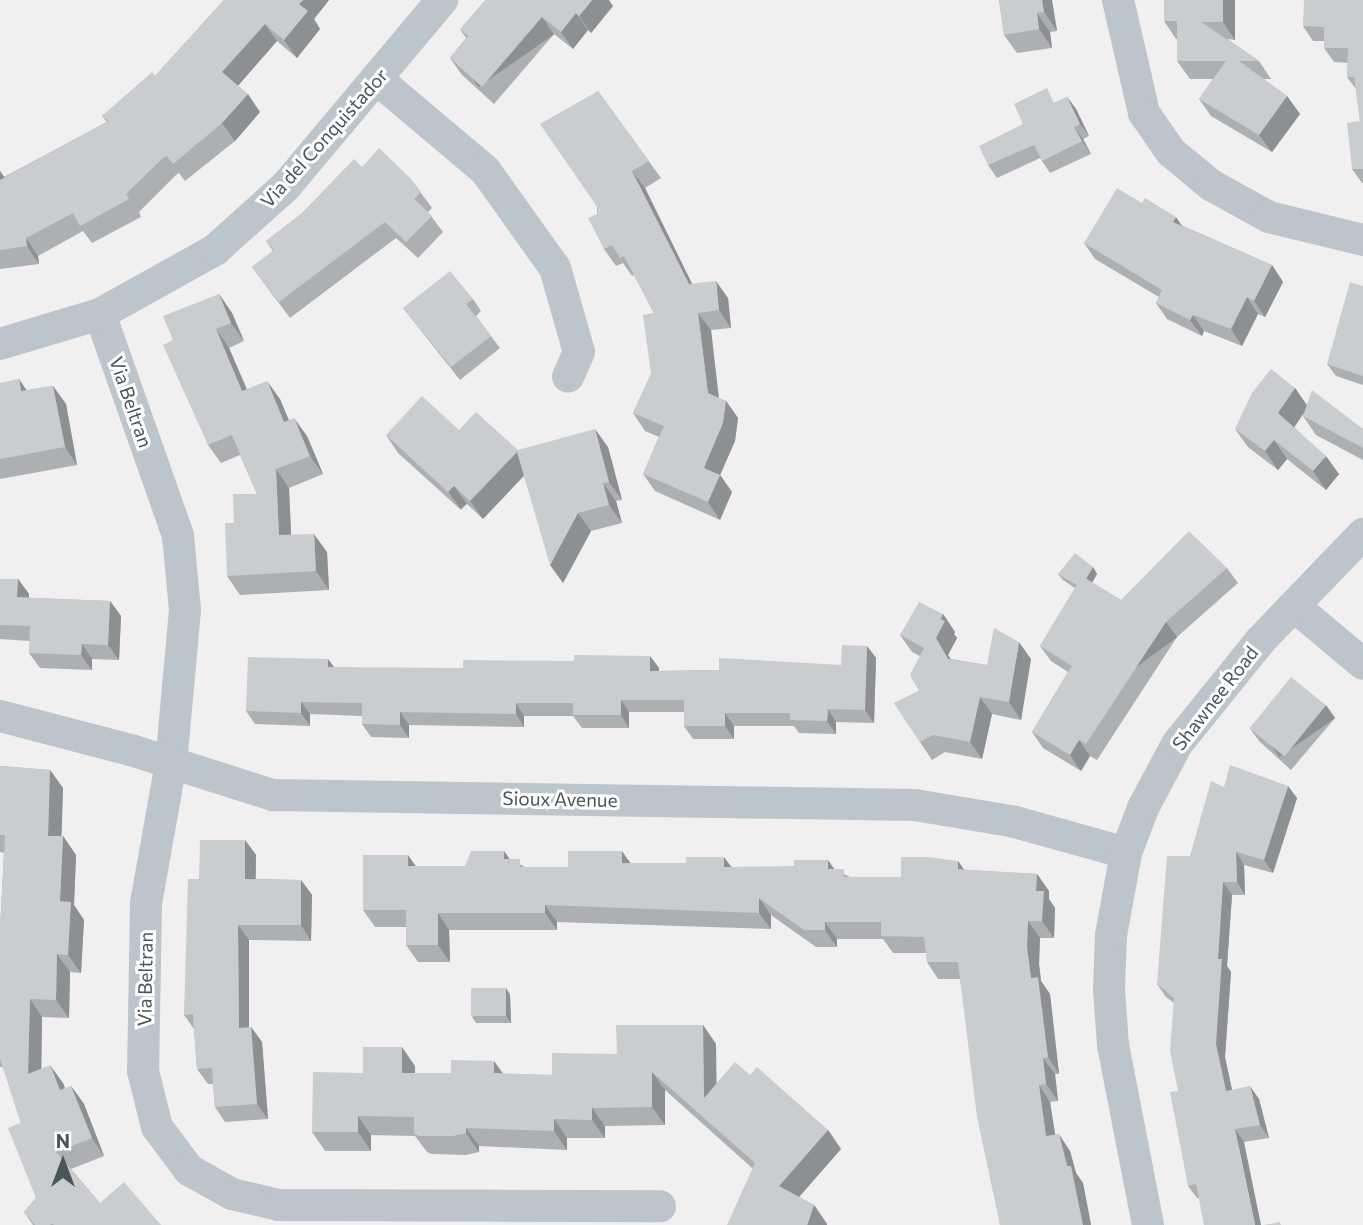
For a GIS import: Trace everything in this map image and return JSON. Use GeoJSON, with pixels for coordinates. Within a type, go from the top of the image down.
{"type":"FeatureCollection","features":[{"type":"Feature","properties":{"kind":"street","name":"Via del Conquistador"},"geometry":{"type":"LineString","coordinates":[[0,344],[100,314],[215,250],[286,186],[378,80],[442,0]]}},
{"type":"Feature","properties":{"kind":"street"},"geometry":{"type":"LineString","coordinates":[[1118,0],[1144,113],[1171,152],[1211,184],[1269,216],[1363,240]]}},
{"type":"Feature","properties":{"kind":"street"},"geometry":{"type":"LineString","coordinates":[[378,80],[485,170],[555,268],[579,352],[568,377]]}},
{"type":"Feature","properties":{"kind":"street","name":"Via Beltran"},"geometry":{"type":"LineString","coordinates":[[100,314],[178,536],[185,610],[171,763],[146,903],[143,1071],[157,1128],[189,1170],[232,1194],[279,1205],[660,1206]]}},
{"type":"Feature","properties":{"kind":"street","name":"Shawnee Road"},"geometry":{"type":"LineString","coordinates":[[1148,1225],[1112,1045],[1109,989],[1111,935],[1126,853],[1143,808],[1177,744],[1260,640],[1363,534]]}},
{"type":"Feature","properties":{"kind":"street"},"geometry":{"type":"LineString","coordinates":[[1294,606],[1363,664]]}},
{"type":"Feature","properties":{"kind":"street","name":"Sioux Avenue"},"geometry":{"type":"LineString","coordinates":[[0,716],[171,763],[273,795],[915,805],[1016,822],[1126,853]]}},
{"type":"Feature","properties":{"kind":"building"},"geometry":{"type":"Polygon","coordinates":[[[224,0],[303,0],[299,4],[308,11],[284,40],[265,24],[222,72],[248,94],[222,123],[173,164],[167,156],[163,158],[126,194],[129,199],[80,226],[73,213],[26,238],[27,246],[0,250],[0,180],[108,121],[102,116],[152,72],[155,76],[224,0]]]}},
{"type":"Feature","properties":{"kind":"building"},"geometry":{"type":"Polygon","coordinates":[[[485,0],[592,0],[579,16],[576,13],[561,32],[542,17],[482,87],[450,58],[468,36],[460,29],[485,0]]]}},
{"type":"Feature","properties":{"kind":"building"},"geometry":{"type":"Polygon","coordinates":[[[999,0],[1042,0],[1044,12],[1037,13],[1039,29],[1004,35],[999,0]]]}},
{"type":"Feature","properties":{"kind":"building"},"geometry":{"type":"Polygon","coordinates":[[[1164,0],[1223,0],[1223,22],[1201,22],[1259,61],[1239,61],[1287,96],[1259,135],[1199,99],[1226,61],[1177,61],[1177,21],[1164,21],[1164,0]]]}},
{"type":"Feature","properties":{"kind":"building"},"geometry":{"type":"Polygon","coordinates":[[[1304,0],[1363,0],[1363,169],[1352,169],[1347,123],[1360,121],[1354,77],[1347,77],[1348,48],[1324,48],[1324,27],[1303,26],[1304,0]]]}},
{"type":"Feature","properties":{"kind":"building"},"geometry":{"type":"Polygon","coordinates":[[[1047,88],[1054,103],[1067,97],[1080,124],[1074,127],[1082,141],[1042,161],[1034,145],[988,165],[979,146],[1023,124],[1014,104],[1047,88]]]}},
{"type":"Feature","properties":{"kind":"building"},"geometry":{"type":"Polygon","coordinates":[[[598,91],[649,161],[632,171],[689,284],[716,281],[719,310],[698,313],[708,393],[726,401],[723,423],[704,468],[720,475],[708,502],[643,474],[664,426],[633,413],[651,374],[643,315],[654,313],[624,256],[620,258],[612,245],[604,249],[588,218],[597,214],[598,208],[540,124],[598,91]]]}},
{"type":"Feature","properties":{"kind":"building"},"geometry":{"type":"Polygon","coordinates":[[[379,148],[421,192],[414,199],[432,216],[406,242],[385,222],[279,302],[252,267],[274,250],[266,241],[300,215],[354,159],[362,167],[379,148]]]}},
{"type":"Feature","properties":{"kind":"building"},"geometry":{"type":"Polygon","coordinates":[[[1117,188],[1142,203],[1145,198],[1176,217],[1173,222],[1272,265],[1254,301],[1247,297],[1231,329],[1193,315],[1190,320],[1156,303],[1162,290],[1084,243],[1117,188]]]}},
{"type":"Feature","properties":{"kind":"building"},"geometry":{"type":"Polygon","coordinates":[[[450,271],[473,299],[466,304],[491,336],[451,367],[403,308],[450,271]]]}},
{"type":"Feature","properties":{"kind":"building"},"geometry":{"type":"Polygon","coordinates":[[[1350,282],[1363,286],[1363,376],[1327,364],[1350,282]]]}},
{"type":"Feature","properties":{"kind":"building"},"geometry":{"type":"Polygon","coordinates":[[[219,294],[231,323],[216,329],[242,391],[267,381],[284,422],[294,418],[310,456],[276,469],[279,535],[314,534],[316,571],[227,576],[225,523],[234,523],[233,494],[257,494],[232,435],[208,445],[163,345],[173,340],[163,316],[219,294]]]}},
{"type":"Feature","properties":{"kind":"building"},"geometry":{"type":"Polygon","coordinates":[[[1271,369],[1295,388],[1278,413],[1326,456],[1313,471],[1274,440],[1265,451],[1235,429],[1252,393],[1271,369]]]}},
{"type":"Feature","properties":{"kind":"building"},"geometry":{"type":"Polygon","coordinates":[[[19,379],[21,391],[53,386],[65,447],[0,459],[0,383],[19,379]]]}},
{"type":"Feature","properties":{"kind":"building"},"geometry":{"type":"Polygon","coordinates":[[[1312,390],[1363,429],[1363,448],[1303,416],[1312,390]]]}},
{"type":"Feature","properties":{"kind":"building"},"geometry":{"type":"Polygon","coordinates":[[[422,396],[459,430],[476,412],[518,450],[595,429],[609,482],[603,483],[609,505],[578,513],[550,565],[517,452],[470,501],[454,486],[448,492],[386,435],[422,396]]]}},
{"type":"Feature","properties":{"kind":"building"},"geometry":{"type":"Polygon","coordinates":[[[1189,531],[1227,568],[1166,622],[1086,744],[1079,740],[1070,755],[1032,732],[1072,666],[1040,646],[1082,576],[1121,600],[1189,531]]]}},
{"type":"Feature","properties":{"kind":"building"},"geometry":{"type":"Polygon","coordinates":[[[1075,553],[1093,567],[1086,579],[1082,576],[1077,585],[1058,574],[1075,553]]]}},
{"type":"Feature","properties":{"kind":"building"},"geometry":{"type":"Polygon","coordinates":[[[0,579],[18,579],[17,597],[110,601],[108,645],[82,644],[81,655],[29,653],[30,626],[0,625],[0,579]]]}},
{"type":"Feature","properties":{"kind":"building"},"geometry":{"type":"Polygon","coordinates":[[[919,602],[943,614],[940,619],[945,621],[936,638],[948,659],[987,665],[994,628],[1019,642],[1009,702],[980,697],[970,742],[933,735],[920,742],[894,703],[919,691],[910,675],[924,648],[900,635],[919,602]]]}},
{"type":"Feature","properties":{"kind":"building"},"geometry":{"type":"Polygon","coordinates":[[[842,645],[867,646],[865,710],[828,709],[827,721],[790,720],[790,713],[725,713],[725,726],[684,726],[684,700],[621,700],[621,715],[573,715],[573,703],[516,703],[516,714],[400,712],[400,725],[362,724],[362,703],[301,702],[301,713],[246,711],[248,657],[328,659],[328,667],[463,668],[463,660],[574,661],[574,655],[650,656],[650,671],[719,670],[719,658],[841,665],[842,645]]]}},
{"type":"Feature","properties":{"kind":"building"},"geometry":{"type":"Polygon","coordinates":[[[1291,677],[1326,705],[1284,757],[1249,728],[1291,677]]]}},
{"type":"Feature","properties":{"kind":"building"},"geometry":{"type":"Polygon","coordinates":[[[1230,765],[1288,786],[1264,860],[1236,852],[1237,882],[1223,882],[1218,959],[1222,959],[1216,1044],[1226,1091],[1250,1086],[1260,1125],[1235,1129],[1255,1225],[1204,1225],[1196,1184],[1188,1186],[1170,1092],[1178,1091],[1170,1051],[1174,998],[1157,984],[1167,856],[1190,856],[1211,781],[1224,787],[1230,765]]]}},
{"type":"Feature","properties":{"kind":"building"},"geometry":{"type":"Polygon","coordinates":[[[0,766],[50,770],[48,836],[63,836],[60,901],[71,902],[68,955],[57,954],[56,1000],[30,999],[28,1074],[50,1065],[60,1090],[71,1086],[92,1138],[56,1152],[100,1203],[124,1182],[161,1225],[35,1225],[24,1212],[36,1198],[8,1128],[21,1123],[0,1059],[0,929],[5,835],[0,835],[0,766]]]}},
{"type":"Feature","properties":{"kind":"building"},"geometry":{"type":"Polygon","coordinates":[[[200,840],[245,840],[245,879],[301,880],[301,925],[238,925],[239,1028],[251,1027],[257,1104],[215,1107],[212,1068],[197,1069],[193,1014],[184,1015],[188,879],[199,879],[200,840]]]}},
{"type":"Feature","properties":{"kind":"building"},"geometry":{"type":"Polygon","coordinates":[[[471,851],[504,851],[504,859],[520,859],[520,867],[568,867],[568,851],[622,851],[622,863],[686,863],[686,857],[724,857],[724,867],[794,866],[794,860],[828,860],[828,869],[844,869],[844,877],[901,877],[901,857],[958,861],[958,869],[1037,874],[1036,891],[1044,891],[1042,921],[1028,921],[1027,947],[1031,978],[1038,977],[1048,1057],[1043,1058],[1046,1084],[1039,1085],[1046,1136],[1059,1134],[1067,1166],[1071,1166],[1083,1225],[1000,1225],[977,1117],[958,962],[927,962],[924,937],[881,936],[881,922],[825,922],[825,930],[804,930],[759,898],[759,913],[545,905],[545,913],[438,913],[438,945],[406,945],[406,910],[363,910],[363,855],[408,855],[408,866],[465,866],[471,851]]]}},
{"type":"Feature","properties":{"kind":"building"},"geometry":{"type":"Polygon","coordinates":[[[471,988],[506,988],[506,1016],[471,1016],[471,988]]]}},
{"type":"Feature","properties":{"kind":"building"},"geometry":{"type":"Polygon","coordinates":[[[616,1025],[703,1025],[704,1098],[735,1062],[750,1075],[757,1067],[828,1130],[779,1186],[814,1205],[807,1225],[727,1225],[755,1163],[652,1072],[652,1107],[592,1108],[592,1120],[554,1119],[554,1131],[466,1128],[466,1133],[453,1136],[419,1136],[414,1134],[414,1117],[358,1116],[358,1132],[312,1132],[313,1072],[363,1073],[363,1047],[402,1047],[402,1073],[451,1073],[451,1060],[494,1061],[494,1073],[552,1075],[552,1053],[617,1054],[616,1025]]]}}]}
